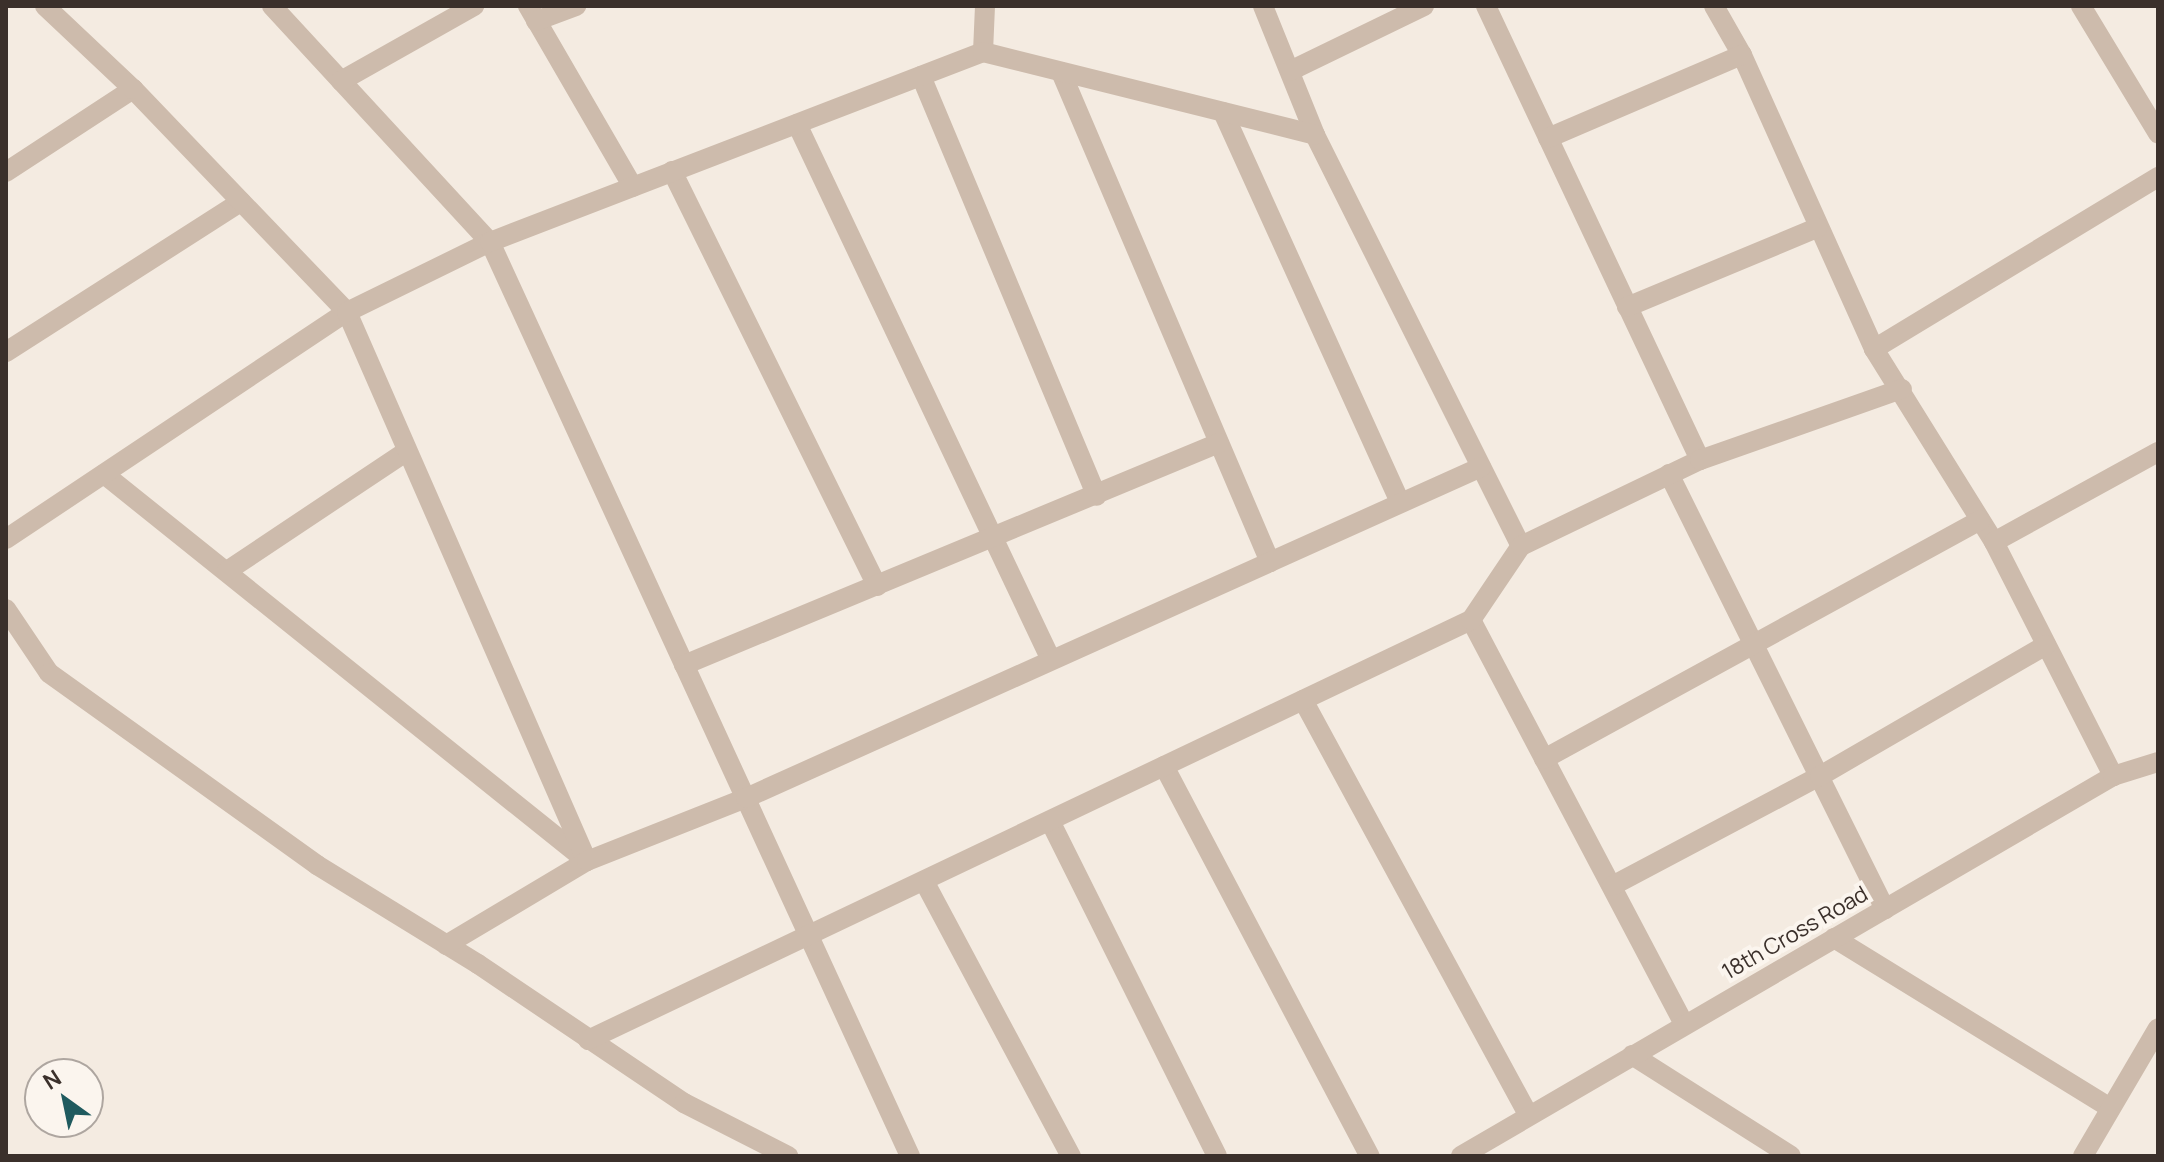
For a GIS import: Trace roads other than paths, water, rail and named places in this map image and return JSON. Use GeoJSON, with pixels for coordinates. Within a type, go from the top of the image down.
{"type":"FeatureCollection","features":[{"type":"Feature","properties":{"kind":"street"},"geometry":{"type":"LineString","coordinates":[[45,6],[133,89],[347,312],[404,453],[587,861]]}},
{"type":"Feature","properties":{"kind":"street"},"geometry":{"type":"LineString","coordinates":[[272,6],[490,242],[910,1156]]}},
{"type":"Feature","properties":{"kind":"street"},"geometry":{"type":"LineString","coordinates":[[576,6],[532,13],[633,187]]}},
{"type":"Feature","properties":{"kind":"street"},"geometry":{"type":"LineString","coordinates":[[983,52],[985,6]]}},
{"type":"Feature","properties":{"kind":"street"},"geometry":{"type":"LineString","coordinates":[[1263,6],[1315,135],[1521,546]]}},
{"type":"Feature","properties":{"kind":"street"},"geometry":{"type":"LineString","coordinates":[[1290,71],[1424,6]]}},
{"type":"Feature","properties":{"kind":"street"},"geometry":{"type":"LineString","coordinates":[[1486,6],[1700,460]]}},
{"type":"Feature","properties":{"kind":"street"},"geometry":{"type":"LineString","coordinates":[[1714,6],[1742,55],[1817,228],[1874,349],[1902,389],[1994,542],[2113,776]]}},
{"type":"Feature","properties":{"kind":"street"},"geometry":{"type":"LineString","coordinates":[[2081,6],[2158,133]]}},
{"type":"Feature","properties":{"kind":"street"},"geometry":{"type":"LineString","coordinates":[[341,81],[469,7]]}},
{"type":"Feature","properties":{"kind":"street"},"geometry":{"type":"LineString","coordinates":[[6,539],[347,312],[490,242],[983,52],[1315,135]]}},
{"type":"Feature","properties":{"kind":"street"},"geometry":{"type":"LineString","coordinates":[[1548,138],[1742,55]]}},
{"type":"Feature","properties":{"kind":"street"},"geometry":{"type":"LineString","coordinates":[[1061,72],[1270,562]]}},
{"type":"Feature","properties":{"kind":"street"},"geometry":{"type":"LineString","coordinates":[[921,76],[1097,496]]}},
{"type":"Feature","properties":{"kind":"street"},"geometry":{"type":"LineString","coordinates":[[6,172],[133,89]]}},
{"type":"Feature","properties":{"kind":"street"},"geometry":{"type":"LineString","coordinates":[[1223,112],[1400,503]]}},
{"type":"Feature","properties":{"kind":"street"},"geometry":{"type":"LineString","coordinates":[[797,124],[1051,660]]}},
{"type":"Feature","properties":{"kind":"street"},"geometry":{"type":"LineString","coordinates":[[672,171],[877,586]]}},
{"type":"Feature","properties":{"kind":"street"},"geometry":{"type":"LineString","coordinates":[[1874,349],[2158,177]]}},
{"type":"Feature","properties":{"kind":"street"},"geometry":{"type":"LineString","coordinates":[[6,352],[241,202]]}},
{"type":"Feature","properties":{"kind":"street"},"geometry":{"type":"LineString","coordinates":[[1627,307],[1817,228]]}},
{"type":"Feature","properties":{"kind":"street"},"geometry":{"type":"LineString","coordinates":[[588,1040],[1471,620],[1521,546],[1700,460],[1902,389]]}},
{"type":"Feature","properties":{"kind":"street"},"geometry":{"type":"LineString","coordinates":[[684,665],[1219,443]]}},
{"type":"Feature","properties":{"kind":"street"},"geometry":{"type":"LineString","coordinates":[[1994,542],[2158,452]]}},
{"type":"Feature","properties":{"kind":"street"},"geometry":{"type":"LineString","coordinates":[[227,571],[404,453]]}},
{"type":"Feature","properties":{"kind":"street"},"geometry":{"type":"LineString","coordinates":[[446,945],[587,861],[746,798],[1481,467]]}},
{"type":"Feature","properties":{"kind":"street"},"geometry":{"type":"LineString","coordinates":[[104,474],[587,861]]}},
{"type":"Feature","properties":{"kind":"street"},"geometry":{"type":"LineString","coordinates":[[1669,474],[1885,909]]}},
{"type":"Feature","properties":{"kind":"street"},"geometry":{"type":"LineString","coordinates":[[1544,759],[1980,520]]}},
{"type":"Feature","properties":{"kind":"street"},"geometry":{"type":"LineString","coordinates":[[6,609],[49,673],[317,865],[446,945],[684,1103],[788,1156]]}},
{"type":"Feature","properties":{"kind":"street"},"geometry":{"type":"LineString","coordinates":[[1471,620],[1684,1024]]}},
{"type":"Feature","properties":{"kind":"street"},"geometry":{"type":"LineString","coordinates":[[1612,886],[1820,776],[2046,645]]}},
{"type":"Feature","properties":{"kind":"street"},"geometry":{"type":"LineString","coordinates":[[1303,700],[1528,1115]]}},
{"type":"Feature","properties":{"kind":"street","name":"18th Cross Road"},"geometry":{"type":"LineString","coordinates":[[1461,1156],[2113,776],[2158,762]]}},
{"type":"Feature","properties":{"kind":"street"},"geometry":{"type":"LineString","coordinates":[[1164,766],[1370,1156]]}},
{"type":"Feature","properties":{"kind":"street"},"geometry":{"type":"LineString","coordinates":[[1050,821],[1217,1156]]}},
{"type":"Feature","properties":{"kind":"street"},"geometry":{"type":"LineString","coordinates":[[924,881],[1071,1156]]}},
{"type":"Feature","properties":{"kind":"street"},"geometry":{"type":"LineString","coordinates":[[1834,938],[2109,1107]]}},
{"type":"Feature","properties":{"kind":"street"},"geometry":{"type":"LineString","coordinates":[[2083,1156],[2158,1028]]}},
{"type":"Feature","properties":{"kind":"street"},"geometry":{"type":"LineString","coordinates":[[1632,1055],[1791,1156]]}}]}
